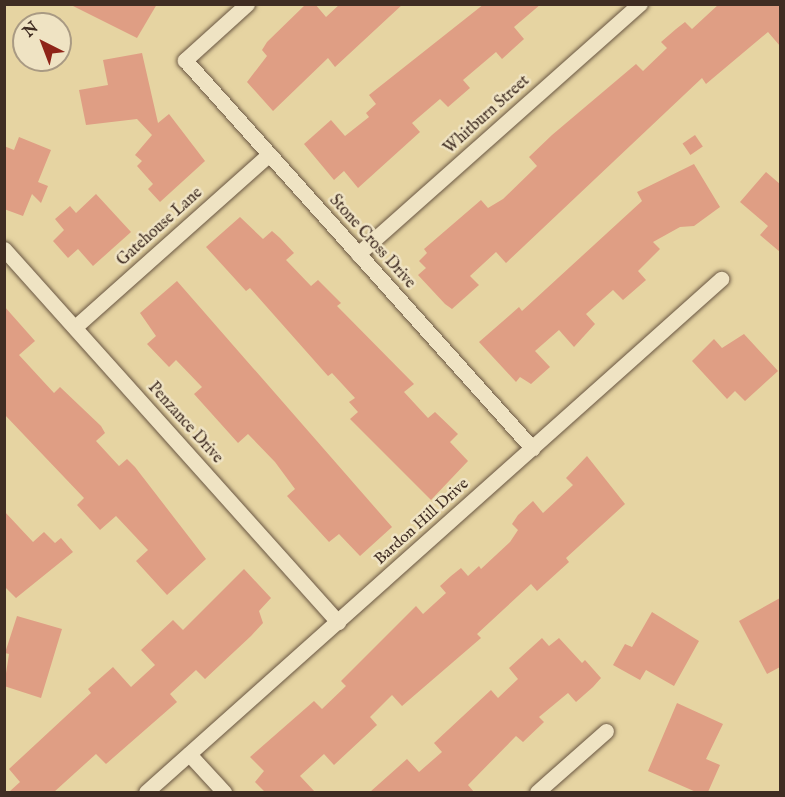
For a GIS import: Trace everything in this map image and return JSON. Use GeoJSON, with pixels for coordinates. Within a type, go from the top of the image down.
{"type":"FeatureCollection","features":[{"type":"Feature","properties":{"kind":"street","name":"Stone Cross Drive"},"geometry":{"type":"LineString","coordinates":[[247,4],[185,60],[532,448]]}},
{"type":"Feature","properties":{"kind":"street","name":"Whitburn Street"},"geometry":{"type":"LineString","coordinates":[[358,254],[640,4]]}},
{"type":"Feature","properties":{"kind":"street","name":"Gatehouse Lane"},"geometry":{"type":"LineString","coordinates":[[75,327],[269,154]]}},
{"type":"Feature","properties":{"kind":"street","name":"Penzance Drive"},"geometry":{"type":"LineString","coordinates":[[4,249],[338,622]]}},
{"type":"Feature","properties":{"kind":"street","name":"Bardon Hill Drive"},"geometry":{"type":"LineString","coordinates":[[146,792],[722,279]]}},
{"type":"Feature","properties":{"kind":"street"},"geometry":{"type":"LineString","coordinates":[[537,792],[606,731]]}},
{"type":"Feature","properties":{"kind":"street"},"geometry":{"type":"LineString","coordinates":[[189,754],[224,792]]}},
{"type":"Feature","properties":{"kind":"building"},"geometry":{"type":"Polygon","coordinates":[[[69,4],[157,4],[137,38],[69,4]]]}},
{"type":"Feature","properties":{"kind":"building"},"geometry":{"type":"Polygon","coordinates":[[[306,4],[315,4],[326,17],[340,4],[403,4],[335,67],[328,58],[273,111],[247,82],[267,56],[262,50],[267,42],[306,4]]]}},
{"type":"Feature","properties":{"kind":"building"},"geometry":{"type":"Polygon","coordinates":[[[484,4],[541,4],[514,27],[524,39],[502,59],[496,52],[463,80],[470,88],[448,107],[440,99],[412,123],[420,132],[358,188],[344,171],[334,180],[304,144],[331,120],[345,136],[369,117],[366,113],[376,104],[369,95],[484,4]]]}},
{"type":"Feature","properties":{"kind":"building"},"geometry":{"type":"Polygon","coordinates":[[[719,4],[780,4],[780,46],[768,32],[706,84],[702,78],[506,263],[496,252],[470,276],[479,285],[452,309],[445,304],[418,275],[426,268],[419,261],[427,253],[424,249],[481,200],[488,208],[503,199],[537,166],[529,157],[552,135],[636,64],[643,71],[667,48],[661,42],[676,29],[685,22],[692,29],[719,4]]]}},
{"type":"Feature","properties":{"kind":"building"},"geometry":{"type":"Polygon","coordinates":[[[142,53],[158,123],[169,114],[205,161],[160,202],[148,189],[153,184],[137,166],[142,161],[135,155],[152,135],[137,119],[86,125],[79,90],[108,85],[103,60],[142,53]]]}},
{"type":"Feature","properties":{"kind":"building"},"geometry":{"type":"Polygon","coordinates":[[[695,135],[703,147],[690,155],[683,143],[695,135]]]}},
{"type":"Feature","properties":{"kind":"building"},"geometry":{"type":"Polygon","coordinates":[[[19,137],[51,150],[38,182],[48,186],[41,203],[32,194],[23,216],[4,209],[4,146],[14,150],[19,137]]]}},
{"type":"Feature","properties":{"kind":"building"},"geometry":{"type":"Polygon","coordinates":[[[694,164],[720,207],[694,226],[680,227],[653,242],[660,249],[638,271],[646,280],[623,300],[613,290],[586,314],[595,324],[574,347],[559,330],[535,351],[550,367],[531,384],[520,377],[516,382],[479,342],[519,307],[522,311],[642,201],[637,192],[694,164]]]}},
{"type":"Feature","properties":{"kind":"building"},"geometry":{"type":"Polygon","coordinates":[[[766,172],[780,184],[780,252],[760,235],[768,226],[740,202],[766,172]]]}},
{"type":"Feature","properties":{"kind":"building"},"geometry":{"type":"Polygon","coordinates":[[[96,194],[131,232],[93,266],[78,249],[68,258],[53,241],[64,230],[55,219],[70,206],[76,213],[96,194]]]}},
{"type":"Feature","properties":{"kind":"building"},"geometry":{"type":"Polygon","coordinates":[[[240,217],[263,239],[272,231],[280,238],[294,253],[286,260],[311,286],[318,280],[341,303],[337,306],[414,384],[404,392],[428,418],[435,412],[458,434],[450,442],[468,461],[431,500],[350,419],[358,412],[349,402],[355,398],[332,373],[328,376],[250,288],[246,291],[206,247],[240,217]]]}},
{"type":"Feature","properties":{"kind":"building"},"geometry":{"type":"Polygon","coordinates":[[[177,281],[392,527],[360,556],[339,534],[329,542],[287,496],[295,489],[275,462],[248,434],[238,443],[194,394],[202,387],[176,360],[169,367],[147,344],[156,336],[140,313],[177,281]]]}},
{"type":"Feature","properties":{"kind":"building"},"geometry":{"type":"Polygon","coordinates":[[[4,306],[35,341],[19,355],[54,393],[60,387],[101,426],[105,433],[96,441],[119,466],[127,459],[135,467],[206,559],[167,595],[136,561],[148,550],[116,516],[100,530],[77,505],[84,498],[4,414],[4,306]]]}},
{"type":"Feature","properties":{"kind":"building"},"geometry":{"type":"Polygon","coordinates":[[[744,334],[778,371],[745,401],[735,391],[727,399],[692,361],[714,339],[722,348],[744,334]]]}},
{"type":"Feature","properties":{"kind":"building"},"geometry":{"type":"Polygon","coordinates":[[[587,456],[625,504],[566,558],[569,562],[537,591],[531,584],[477,634],[481,638],[402,706],[392,695],[370,717],[377,725],[334,765],[324,754],[300,776],[315,792],[265,792],[255,782],[264,771],[250,757],[314,701],[322,709],[346,686],[341,681],[416,606],[423,614],[446,593],[440,586],[451,576],[461,568],[468,576],[479,566],[481,569],[510,542],[518,530],[512,524],[518,515],[533,501],[543,513],[573,485],[566,478],[587,456]]]}},
{"type":"Feature","properties":{"kind":"building"},"geometry":{"type":"Polygon","coordinates":[[[4,511],[33,542],[44,532],[55,543],[61,538],[73,552],[16,598],[4,586],[4,511]]]}},
{"type":"Feature","properties":{"kind":"building"},"geometry":{"type":"Polygon","coordinates":[[[244,569],[271,598],[259,611],[263,623],[251,636],[205,679],[196,670],[170,694],[177,702],[106,764],[96,754],[54,792],[9,792],[20,782],[9,769],[91,693],[88,689],[113,667],[131,687],[155,665],[141,650],[173,620],[183,630],[244,569]]]}},
{"type":"Feature","properties":{"kind":"building"},"geometry":{"type":"Polygon","coordinates":[[[780,598],[780,667],[767,674],[739,621],[780,598]]]}},
{"type":"Feature","properties":{"kind":"building"},"geometry":{"type":"Polygon","coordinates":[[[652,612],[699,641],[674,686],[646,670],[640,680],[613,665],[625,644],[632,647],[652,612]]]}},
{"type":"Feature","properties":{"kind":"building"},"geometry":{"type":"Polygon","coordinates":[[[17,616],[62,629],[41,698],[4,686],[9,654],[5,653],[17,616]]]}},
{"type":"Feature","properties":{"kind":"building"},"geometry":{"type":"Polygon","coordinates":[[[542,638],[549,646],[559,638],[582,663],[585,660],[601,678],[576,702],[568,693],[539,717],[544,722],[523,742],[516,736],[468,785],[474,792],[370,792],[407,759],[419,772],[442,752],[434,743],[491,690],[498,698],[518,679],[509,668],[542,638]]]}},
{"type":"Feature","properties":{"kind":"building"},"geometry":{"type":"Polygon","coordinates":[[[677,703],[723,724],[706,759],[720,765],[708,792],[696,792],[648,771],[677,703]]]}}]}
